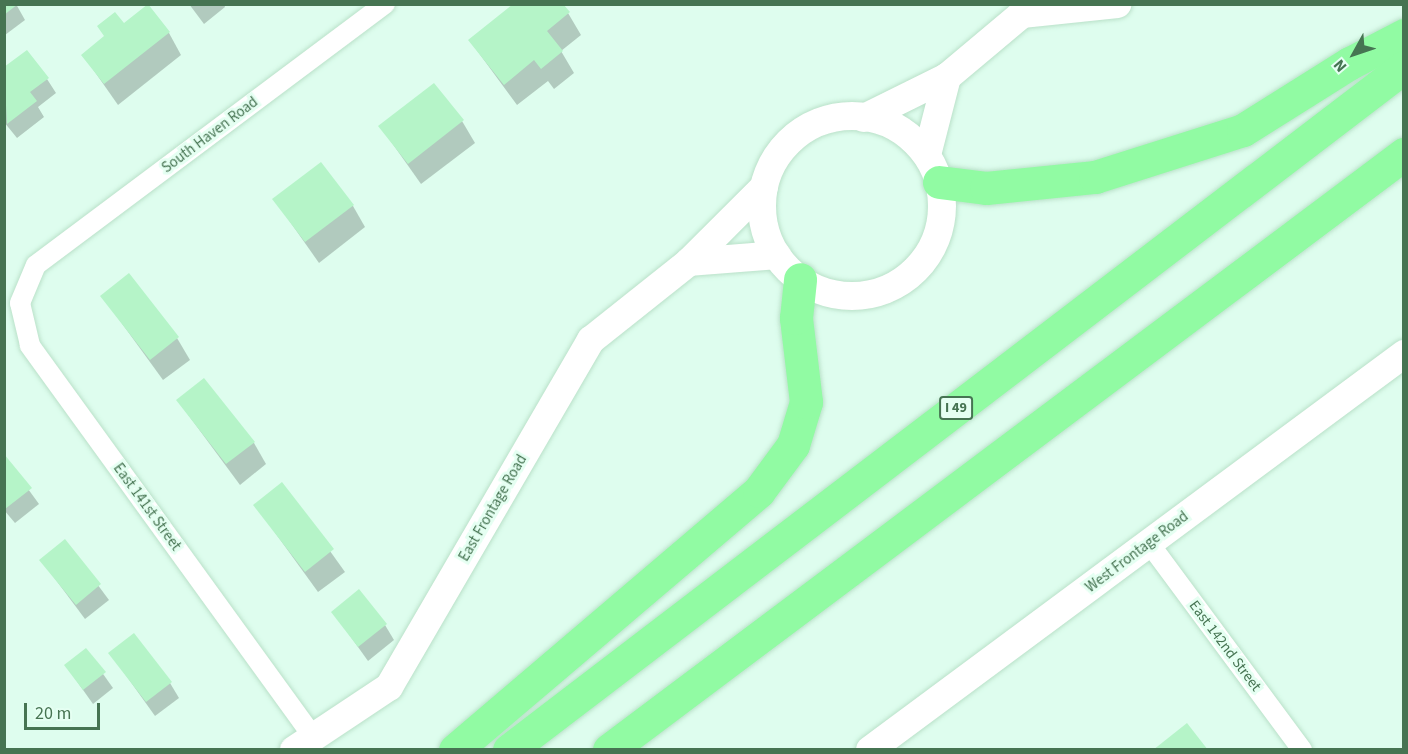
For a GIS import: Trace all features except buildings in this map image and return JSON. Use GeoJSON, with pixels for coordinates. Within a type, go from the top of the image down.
{"type":"FeatureCollection","features":[{"type":"Feature","properties":{"kind":"highway"},"geometry":{"type":"LineString","coordinates":[[933,169],[986,188],[1095,177],[1243,130],[1350,63],[1404,35]]}},
{"type":"Feature","properties":{"kind":"highway","name":"I 49"},"geometry":{"type":"LineString","coordinates":[[509,750],[1404,67]]}},
{"type":"Feature","properties":{"kind":"highway"},"geometry":{"type":"LineString","coordinates":[[609,750],[1404,154]]}},
{"type":"Feature","properties":{"kind":"highway"},"geometry":{"type":"LineString","coordinates":[[455,750],[759,491],[793,445],[806,402],[796,318],[800,279]]}},
{"type":"Feature","properties":{"kind":"street","name":"South Haven Road"},"geometry":{"type":"LineString","coordinates":[[36,265],[385,4]]}},
{"type":"Feature","properties":{"kind":"street"},"geometry":{"type":"LineString","coordinates":[[864,118],[948,77],[1022,14],[1117,4]]}},
{"type":"Feature","properties":{"kind":"street"},"geometry":{"type":"LineString","coordinates":[[933,169],[906,134],[880,121],[852,116],[822,121],[795,136],[775,159],[764,187],[762,218],[777,255],[800,279],[815,289],[844,297],[873,294],[900,284],[922,264],[937,239],[943,211],[933,169],[948,77]]}},
{"type":"Feature","properties":{"kind":"street","name":"East Frontage Road"},"geometry":{"type":"LineString","coordinates":[[304,744],[389,687],[591,340],[689,262],[764,187]]}},
{"type":"Feature","properties":{"kind":"street"},"geometry":{"type":"LineString","coordinates":[[689,262],[777,255]]}},
{"type":"Feature","properties":{"kind":"street","name":"East 141st Street"},"geometry":{"type":"LineString","coordinates":[[36,265],[20,303],[30,345],[304,744]]}},
{"type":"Feature","properties":{"kind":"street","name":"West Frontage Road"},"geometry":{"type":"LineString","coordinates":[[870,750],[1404,354]]}},
{"type":"Feature","properties":{"kind":"street","name":"East 142nd Street"},"geometry":{"type":"LineString","coordinates":[[1149,543],[1302,750]]}}]}
